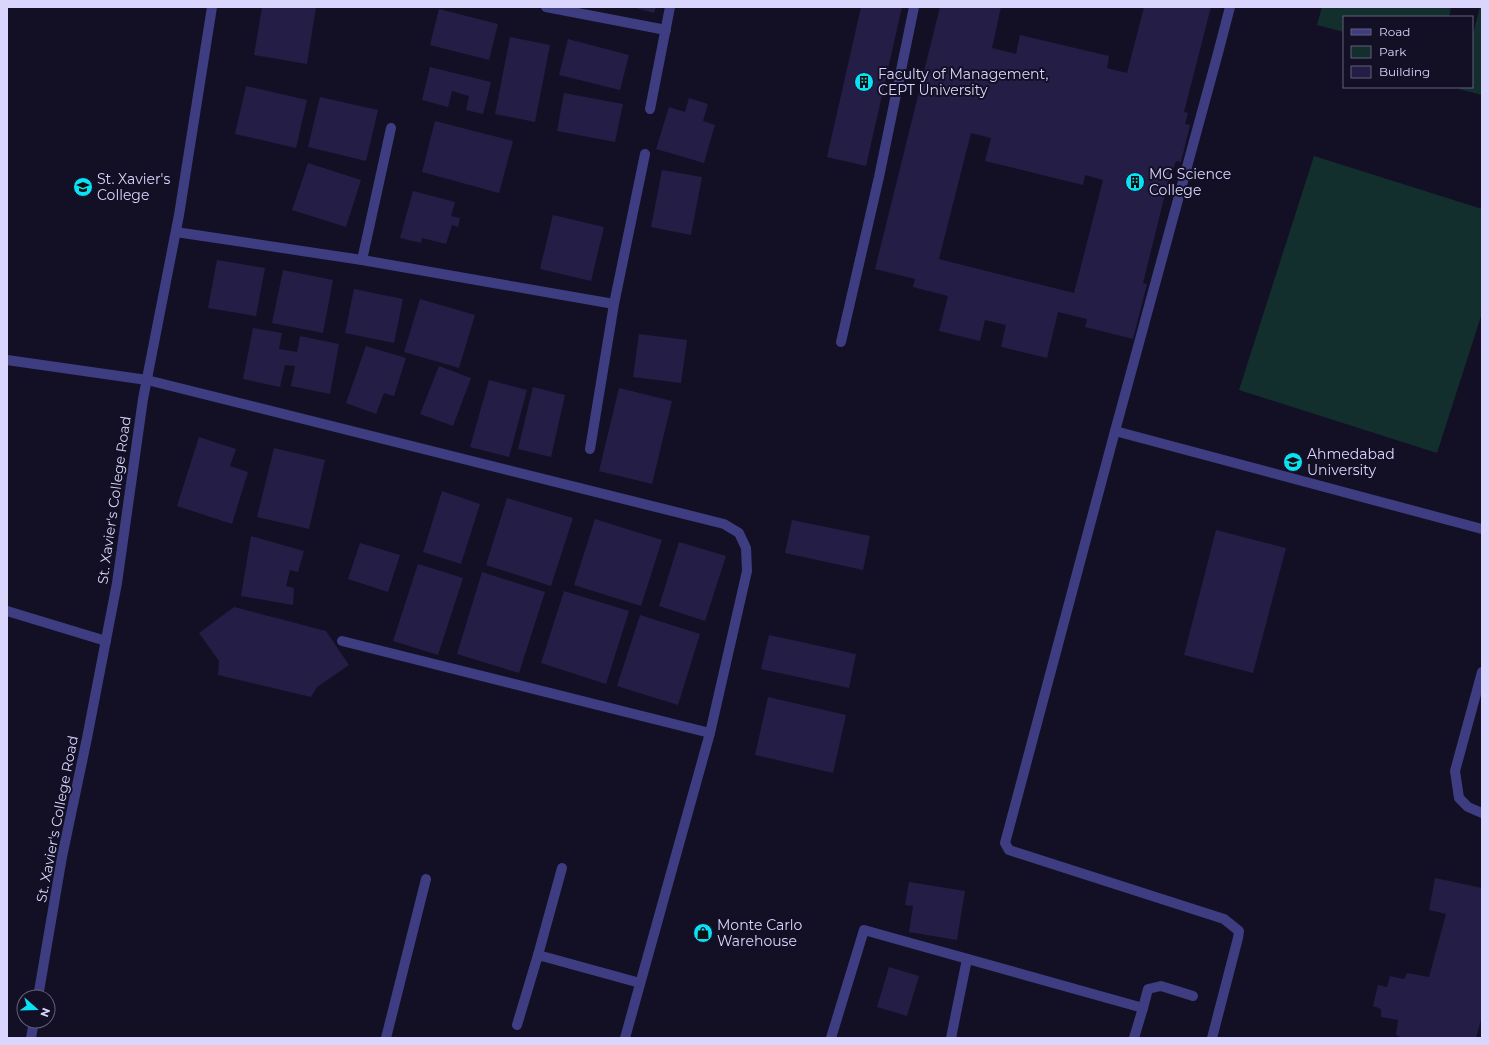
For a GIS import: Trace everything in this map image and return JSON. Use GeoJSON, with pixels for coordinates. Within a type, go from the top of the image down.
{"type":"FeatureCollection","features":[{"type":"Feature","properties":{"kind":"street","name":"St. Xavier's College Road"},"geometry":{"type":"LineString","coordinates":[[39,989],[62,857],[117,583],[147,380],[176,232],[212,7]]}},
{"type":"Feature","properties":{"kind":"street"},"geometry":{"type":"LineString","coordinates":[[546,7],[666,30]]}},
{"type":"Feature","properties":{"kind":"street"},"geometry":{"type":"LineString","coordinates":[[650,109],[670,7]]}},
{"type":"Feature","properties":{"kind":"street"},"geometry":{"type":"LineString","coordinates":[[841,342],[879,177],[914,7]]}},
{"type":"Feature","properties":{"kind":"street"},"geometry":{"type":"LineString","coordinates":[[1212,1038],[1238,938],[1239,931],[1235,927],[1224,919],[1009,850],[1006,843],[1115,431],[1230,7]]}},
{"type":"Feature","properties":{"kind":"street"},"geometry":{"type":"LineString","coordinates":[[362,260],[391,128]]}},
{"type":"Feature","properties":{"kind":"street"},"geometry":{"type":"LineString","coordinates":[[590,449],[614,304],[645,154]]}},
{"type":"Feature","properties":{"kind":"street"},"geometry":{"type":"LineString","coordinates":[[176,232],[362,260],[614,304]]}},
{"type":"Feature","properties":{"kind":"street"},"geometry":{"type":"LineString","coordinates":[[7,360],[147,380],[701,518],[724,524],[739,533],[746,548],[747,571],[710,733],[625,1038]]}},
{"type":"Feature","properties":{"kind":"street"},"geometry":{"type":"LineString","coordinates":[[1115,431],[1482,529]]}},
{"type":"Feature","properties":{"kind":"street"},"geometry":{"type":"LineString","coordinates":[[7,611],[106,641]]}},
{"type":"Feature","properties":{"kind":"street"},"geometry":{"type":"LineString","coordinates":[[342,641],[710,733]]}},
{"type":"Feature","properties":{"kind":"street"},"geometry":{"type":"LineString","coordinates":[[1482,672],[1455,771],[1459,798],[1468,807],[1482,813]]}},
{"type":"Feature","properties":{"kind":"street"},"geometry":{"type":"LineString","coordinates":[[517,1025],[562,868]]}},
{"type":"Feature","properties":{"kind":"street"},"geometry":{"type":"LineString","coordinates":[[386,1038],[426,879]]}},
{"type":"Feature","properties":{"kind":"street"},"geometry":{"type":"LineString","coordinates":[[831,1038],[864,930],[1143,1008]]}},
{"type":"Feature","properties":{"kind":"street"},"geometry":{"type":"LineString","coordinates":[[538,955],[640,983]]}},
{"type":"Feature","properties":{"kind":"street"},"geometry":{"type":"LineString","coordinates":[[950,1038],[967,958]]}},
{"type":"Feature","properties":{"kind":"street"},"geometry":{"type":"LineString","coordinates":[[1134,1038],[1148,989],[1161,986],[1193,996]]}},
{"type":"Feature","properties":{"kind":"green space"},"geometry":{"type":"Polygon","coordinates":[[[1322,7],[1451,7],[1449,16],[1343,16],[1343,32],[1317,25],[1322,7]]]}},
{"type":"Feature","properties":{"kind":"green space"},"geometry":{"type":"Polygon","coordinates":[[[1480,7],[1482,7],[1482,95],[1459,89],[1473,88],[1473,34],[1480,7]]]}},
{"type":"Feature","properties":{"kind":"green space"},"geometry":{"type":"Polygon","coordinates":[[[1314,156],[1482,209],[1482,313],[1437,453],[1239,390],[1314,156]]]}},
{"type":"Feature","properties":{"kind":"building"},"geometry":{"type":"Polygon","coordinates":[[[262,7],[316,7],[307,64],[254,55],[262,7]]]}},
{"type":"Feature","properties":{"kind":"building"},"geometry":{"type":"Polygon","coordinates":[[[632,7],[656,7],[654,13],[632,7]]]}},
{"type":"Feature","properties":{"kind":"building","name":"Faculty of Management, CEPT University"},"geometry":{"type":"Polygon","coordinates":[[[861,7],[902,7],[866,166],[827,157],[861,7]]]}},
{"type":"Feature","properties":{"kind":"building","name":"MG Science College"},"geometry":{"type":"Polygon","coordinates":[[[940,7],[1001,7],[992,48],[1016,54],[1020,35],[1109,56],[1107,68],[1127,73],[1144,7],[1211,7],[1184,112],[1188,113],[1185,124],[1190,125],[1181,162],[1176,161],[1173,170],[1171,170],[1143,283],[1147,284],[1133,339],[1085,327],[1087,319],[1058,312],[1047,358],[1001,347],[1006,325],[985,320],[980,341],[939,331],[948,296],[913,287],[915,279],[875,269],[940,7]],[[971,133],[939,259],[1074,293],[1103,180],[1085,175],[1083,185],[985,161],[991,138],[971,133]]]}},
{"type":"Feature","properties":{"kind":"building"},"geometry":{"type":"Polygon","coordinates":[[[439,9],[498,24],[489,60],[430,45],[439,9]]]}},
{"type":"Feature","properties":{"kind":"building"},"geometry":{"type":"Polygon","coordinates":[[[510,37],[550,45],[535,122],[495,114],[510,37]]]}},
{"type":"Feature","properties":{"kind":"building"},"geometry":{"type":"Polygon","coordinates":[[[568,39],[629,55],[620,90],[559,75],[568,39]]]}},
{"type":"Feature","properties":{"kind":"building"},"geometry":{"type":"Polygon","coordinates":[[[430,67],[491,82],[483,114],[466,110],[469,96],[452,91],[448,107],[422,100],[430,67]]]}},
{"type":"Feature","properties":{"kind":"building"},"geometry":{"type":"Polygon","coordinates":[[[246,86],[307,100],[296,148],[235,134],[246,86]]]}},
{"type":"Feature","properties":{"kind":"building"},"geometry":{"type":"Polygon","coordinates":[[[564,93],[623,104],[615,142],[557,131],[564,93]]]}},
{"type":"Feature","properties":{"kind":"building"},"geometry":{"type":"Polygon","coordinates":[[[320,97],[378,110],[366,161],[308,147],[320,97]]]}},
{"type":"Feature","properties":{"kind":"building"},"geometry":{"type":"Polygon","coordinates":[[[689,98],[708,104],[703,121],[715,125],[704,163],[656,149],[669,107],[685,112],[689,98]]]}},
{"type":"Feature","properties":{"kind":"building"},"geometry":{"type":"Polygon","coordinates":[[[435,121],[513,141],[499,193],[422,172],[435,121]]]}},
{"type":"Feature","properties":{"kind":"building"},"geometry":{"type":"Polygon","coordinates":[[[308,163],[361,180],[346,227],[292,210],[308,163]]]}},
{"type":"Feature","properties":{"kind":"building"},"geometry":{"type":"Polygon","coordinates":[[[662,170],[702,177],[691,235],[651,227],[662,170]]]}},
{"type":"Feature","properties":{"kind":"building"},"geometry":{"type":"Polygon","coordinates":[[[413,191],[455,202],[451,216],[460,218],[458,227],[452,225],[446,244],[422,238],[421,243],[400,238],[413,191]]]}},
{"type":"Feature","properties":{"kind":"building"},"geometry":{"type":"Polygon","coordinates":[[[553,215],[604,227],[591,281],[540,269],[553,215]]]}},
{"type":"Feature","properties":{"kind":"building"},"geometry":{"type":"Polygon","coordinates":[[[217,260],[265,268],[256,316],[208,308],[217,260]]]}},
{"type":"Feature","properties":{"kind":"building"},"geometry":{"type":"Polygon","coordinates":[[[283,270],[333,280],[323,333],[272,323],[283,270]]]}},
{"type":"Feature","properties":{"kind":"building"},"geometry":{"type":"Polygon","coordinates":[[[354,289],[403,299],[394,343],[345,333],[354,289]]]}},
{"type":"Feature","properties":{"kind":"building"},"geometry":{"type":"Polygon","coordinates":[[[420,299],[475,315],[459,368],[404,352],[420,299]]]}},
{"type":"Feature","properties":{"kind":"building"},"geometry":{"type":"Polygon","coordinates":[[[253,328],[282,333],[279,349],[297,352],[300,336],[339,344],[330,394],[291,386],[295,366],[285,365],[280,387],[243,379],[253,328]]]}},
{"type":"Feature","properties":{"kind":"building"},"geometry":{"type":"Polygon","coordinates":[[[639,334],[687,340],[681,383],[633,377],[639,334]]]}},
{"type":"Feature","properties":{"kind":"building"},"geometry":{"type":"Polygon","coordinates":[[[366,346],[406,358],[394,396],[384,393],[376,414],[346,403],[366,346]]]}},
{"type":"Feature","properties":{"kind":"building"},"geometry":{"type":"Polygon","coordinates":[[[439,366],[471,378],[453,426],[420,414],[439,366]]]}},
{"type":"Feature","properties":{"kind":"building"},"geometry":{"type":"Polygon","coordinates":[[[489,380],[527,390],[509,457],[470,447],[489,380]]]}},
{"type":"Feature","properties":{"kind":"building"},"geometry":{"type":"Polygon","coordinates":[[[533,387],[565,395],[551,457],[518,449],[533,387]]]}},
{"type":"Feature","properties":{"kind":"building"},"geometry":{"type":"Polygon","coordinates":[[[619,388],[672,401],[652,484],[599,471],[619,388]]]}},
{"type":"Feature","properties":{"kind":"building"},"geometry":{"type":"Polygon","coordinates":[[[199,437],[236,449],[230,466],[248,472],[232,524],[177,506],[199,437]]]}},
{"type":"Feature","properties":{"kind":"building"},"geometry":{"type":"Polygon","coordinates":[[[274,448],[325,460],[309,529],[257,517],[274,448]]]}},
{"type":"Feature","properties":{"kind":"building"},"geometry":{"type":"Polygon","coordinates":[[[442,491],[480,504],[461,564],[423,552],[442,491]]]}},
{"type":"Feature","properties":{"kind":"building"},"geometry":{"type":"Polygon","coordinates":[[[507,498],[573,518],[551,586],[486,565],[507,498]]]}},
{"type":"Feature","properties":{"kind":"building"},"geometry":{"type":"Polygon","coordinates":[[[595,519],[662,540],[641,606],[574,585],[595,519]]]}},
{"type":"Feature","properties":{"kind":"building"},"geometry":{"type":"Polygon","coordinates":[[[792,520],[870,536],[863,570],[785,553],[792,520]]]}},
{"type":"Feature","properties":{"kind":"building"},"geometry":{"type":"Polygon","coordinates":[[[1216,530],[1286,548],[1253,673],[1184,655],[1216,530]]]}},
{"type":"Feature","properties":{"kind":"building"},"geometry":{"type":"Polygon","coordinates":[[[251,536],[304,551],[298,572],[290,570],[286,586],[294,588],[293,605],[241,596],[251,536]]]}},
{"type":"Feature","properties":{"kind":"building"},"geometry":{"type":"Polygon","coordinates":[[[679,542],[726,556],[705,621],[659,606],[679,542]]]}},
{"type":"Feature","properties":{"kind":"building"},"geometry":{"type":"Polygon","coordinates":[[[360,543],[400,555],[388,592],[348,579],[360,543]]]}},
{"type":"Feature","properties":{"kind":"building"},"geometry":{"type":"Polygon","coordinates":[[[418,564],[463,578],[438,655],[393,641],[418,564]]]}},
{"type":"Feature","properties":{"kind":"building"},"geometry":{"type":"Polygon","coordinates":[[[482,572],[545,592],[519,673],[457,654],[482,572]]]}},
{"type":"Feature","properties":{"kind":"building"},"geometry":{"type":"Polygon","coordinates":[[[564,591],[629,611],[606,684],[541,663],[564,591]]]}},
{"type":"Feature","properties":{"kind":"building"},"geometry":{"type":"Polygon","coordinates":[[[234,607],[326,631],[349,665],[317,687],[311,697],[218,675],[219,661],[199,633],[234,607]]]}},
{"type":"Feature","properties":{"kind":"building"},"geometry":{"type":"Polygon","coordinates":[[[640,615],[700,634],[678,705],[617,686],[640,615]]]}},
{"type":"Feature","properties":{"kind":"building"},"geometry":{"type":"Polygon","coordinates":[[[769,635],[856,654],[849,688],[761,669],[769,635]]]}},
{"type":"Feature","properties":{"kind":"building"},"geometry":{"type":"Polygon","coordinates":[[[768,697],[846,715],[833,773],[755,755],[768,697]]]}},
{"type":"Feature","properties":{"kind":"building"},"geometry":{"type":"Polygon","coordinates":[[[1435,878],[1482,888],[1482,1016],[1476,1038],[1403,1038],[1396,1035],[1398,1020],[1381,1017],[1381,1009],[1373,1006],[1378,985],[1387,987],[1390,976],[1404,979],[1407,973],[1429,977],[1446,914],[1429,910],[1435,878]]]}},
{"type":"Feature","properties":{"kind":"building"},"geometry":{"type":"Polygon","coordinates":[[[909,882],[965,891],[957,940],[909,932],[913,906],[905,905],[909,882]]]}},
{"type":"Feature","properties":{"kind":"building"},"geometry":{"type":"Polygon","coordinates":[[[889,967],[919,976],[907,1016],[877,1007],[889,967]]]}},
{"type":"Feature","properties":{"kind":"place","name":"Faculty of Management, CEPT University"},"geometry":{"type":"Point","coordinates":[864,82]}},
{"type":"Feature","properties":{"kind":"place","name":"MG Science College"},"geometry":{"type":"Point","coordinates":[1135,182]}},
{"type":"Feature","properties":{"kind":"place","name":"St. Xavier's College"},"geometry":{"type":"Point","coordinates":[83,187]}},
{"type":"Feature","properties":{"kind":"place","name":"Ahmedabad University"},"geometry":{"type":"Point","coordinates":[1293,462]}},
{"type":"Feature","properties":{"kind":"place","name":"Monte Carlo Warehouse"},"geometry":{"type":"Point","coordinates":[703,933]}}]}
